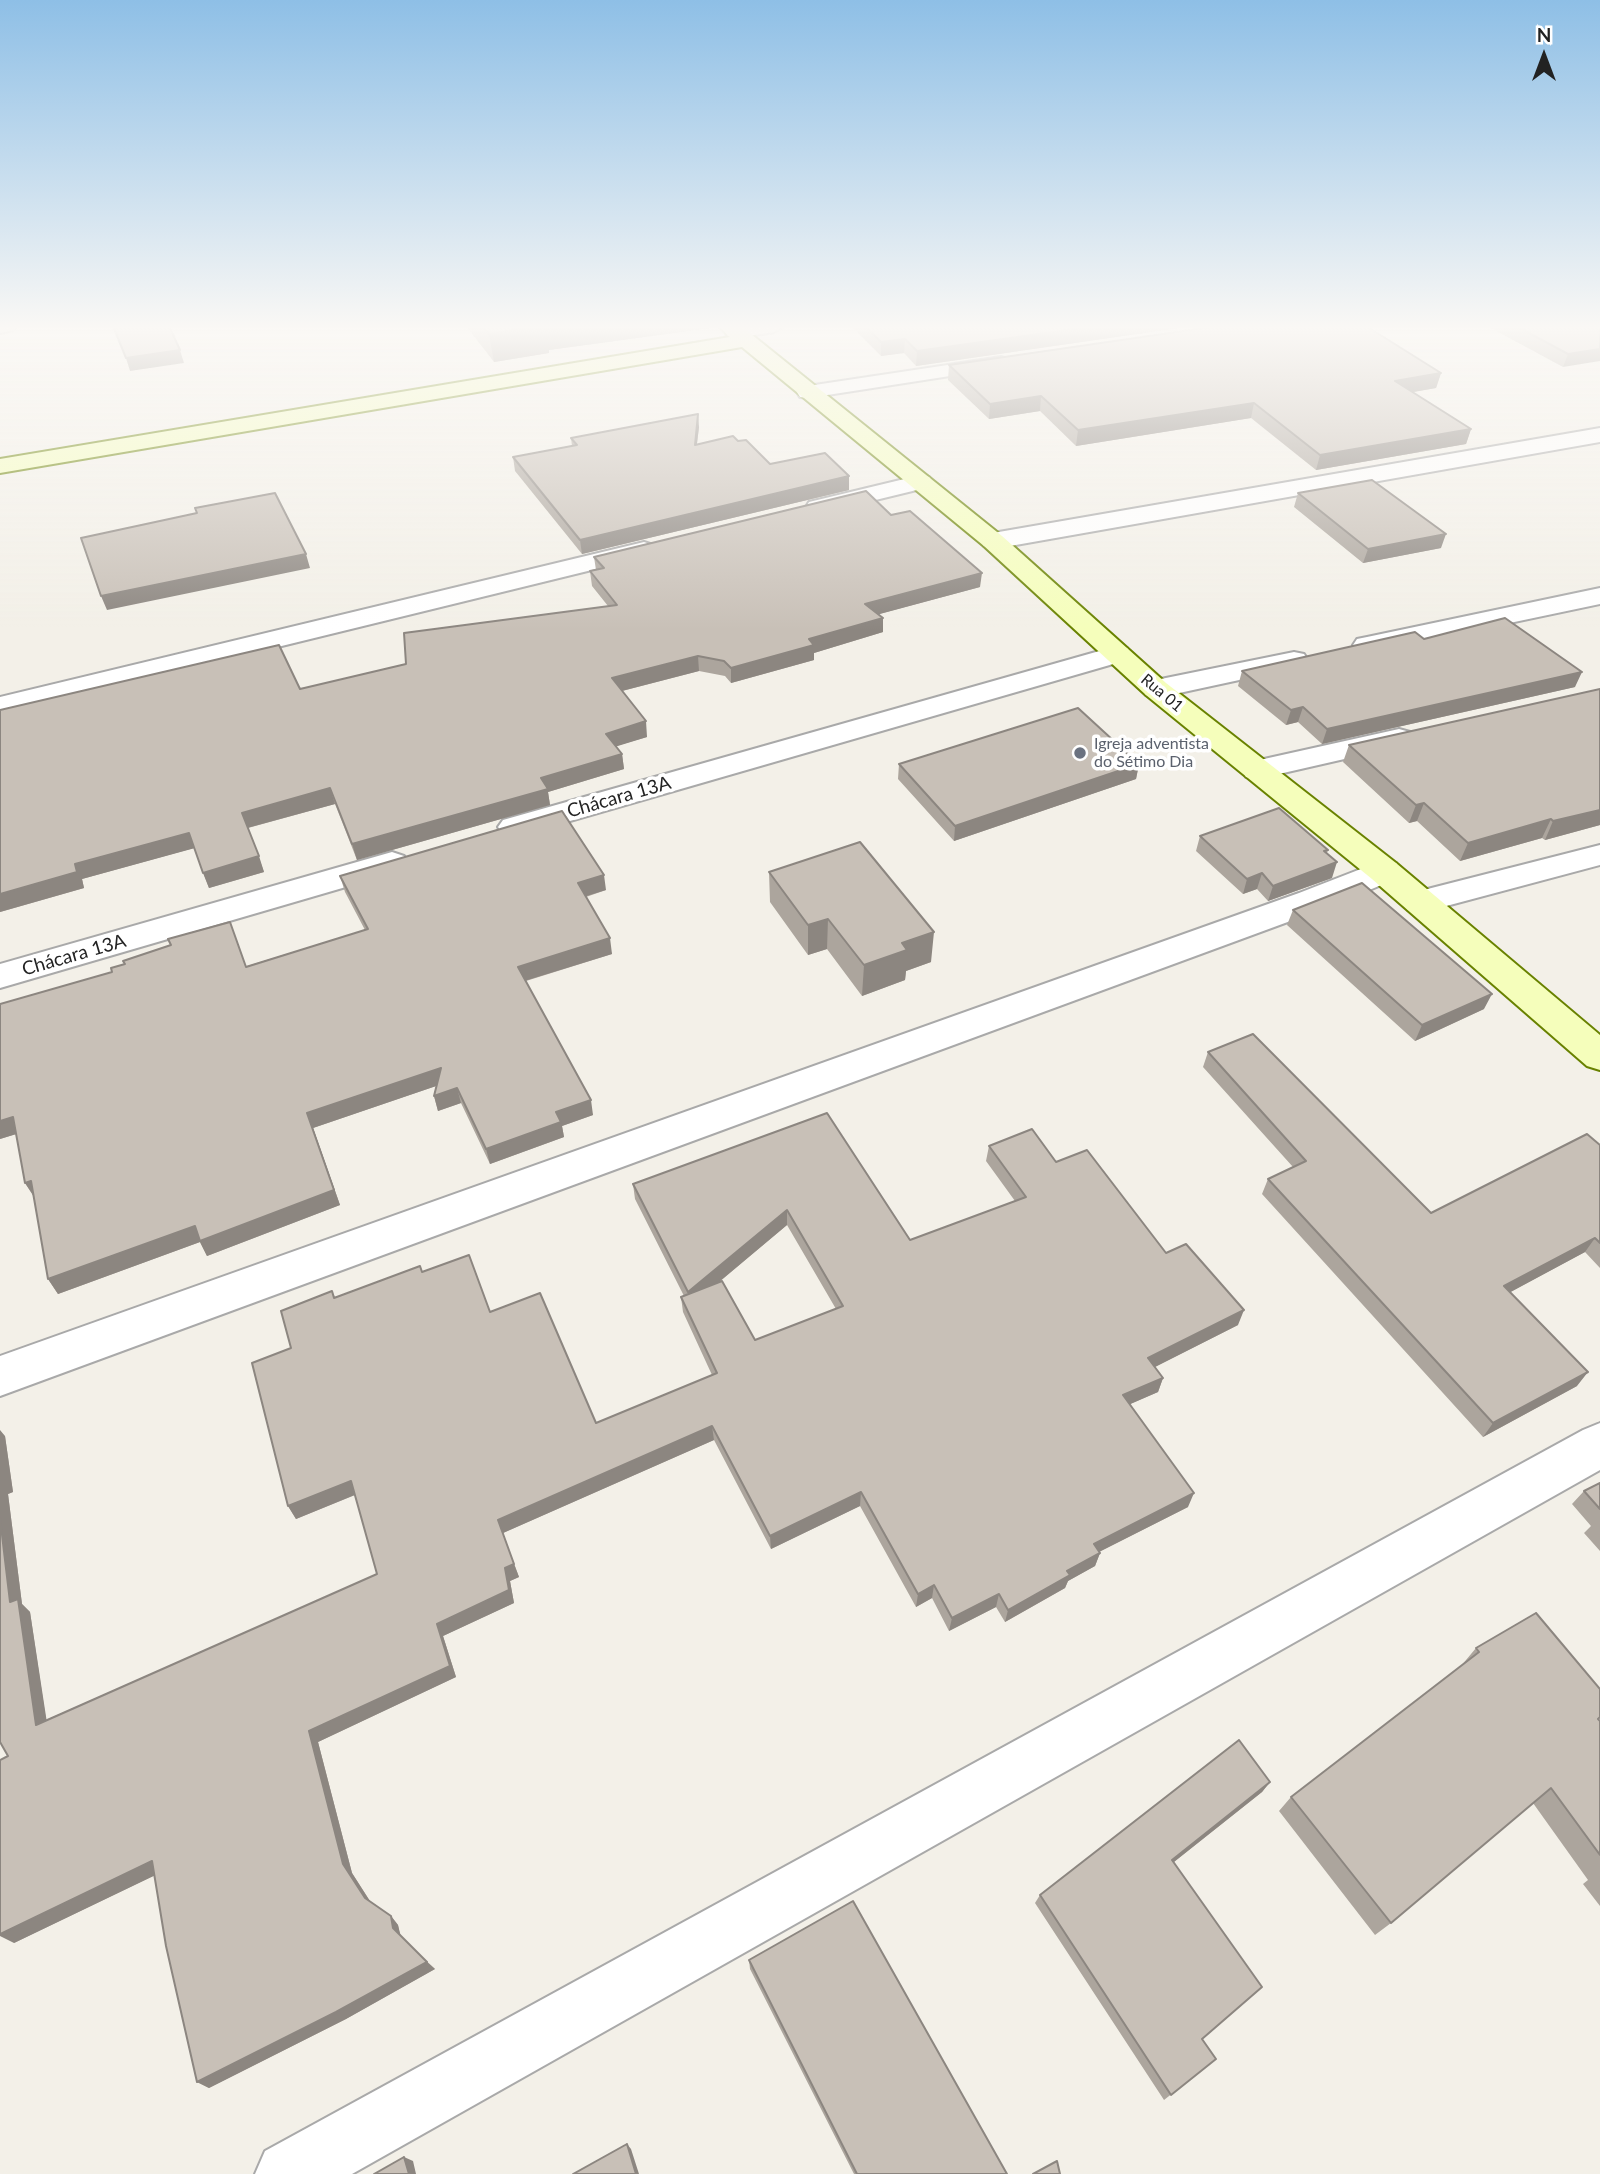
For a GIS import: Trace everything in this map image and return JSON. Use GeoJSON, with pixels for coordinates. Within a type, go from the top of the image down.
{"type":"FeatureCollection","features":[{"type":"Feature","properties":{"kind":"street"},"geometry":{"type":"LineString","coordinates":[[0,466],[213,427]]}},
{"type":"Feature","properties":{"kind":"street","name":"Rua 01"},"geometry":{"type":"LineString","coordinates":[[853,427],[993,541],[1156,689],[1384,871],[1600,1056]]}},
{"type":"Feature","properties":{"kind":"street"},"geometry":{"type":"LineString","coordinates":[[993,541],[1600,435]]}},
{"type":"Feature","properties":{"kind":"street"},"geometry":{"type":"LineString","coordinates":[[799,512],[921,482]]}},
{"type":"Feature","properties":{"kind":"street"},"geometry":{"type":"LineString","coordinates":[[0,706],[664,545]]}},
{"type":"Feature","properties":{"kind":"street"},"geometry":{"type":"LineString","coordinates":[[1156,689],[1600,596]]}},
{"type":"Feature","properties":{"kind":"street","name":"Chácara 13A"},"geometry":{"type":"LineString","coordinates":[[484,836],[1117,654]]}},
{"type":"Feature","properties":{"kind":"street"},"geometry":{"type":"LineString","coordinates":[[1257,770],[1429,732]]}},
{"type":"Feature","properties":{"kind":"street"},"geometry":{"type":"LineString","coordinates":[[1420,902],[1600,855]]}},
{"type":"Feature","properties":{"kind":"street","name":"Chácara 13A"},"geometry":{"type":"LineString","coordinates":[[0,976],[416,856]]}},
{"type":"Feature","properties":{"kind":"street"},"geometry":{"type":"LineString","coordinates":[[0,1376],[1311,901],[1384,871]]}},
{"type":"Feature","properties":{"kind":"street"},"geometry":{"type":"LineString","coordinates":[[288,2174],[1600,1446]]}},
{"type":"Feature","properties":{"kind":"building"},"geometry":{"type":"Polygon","coordinates":[[[627,427],[697,427],[695,445],[733,436],[738,441],[746,440],[770,464],[825,453],[849,476],[580,540],[513,457],[577,445],[571,438],[627,427]]]}},
{"type":"Feature","properties":{"kind":"building"},"geometry":{"type":"Polygon","coordinates":[[[1285,427],[1471,429],[1320,455],[1285,427]]]}},
{"type":"Feature","properties":{"kind":"building"},"geometry":{"type":"Polygon","coordinates":[[[1372,480],[1446,534],[1368,549],[1298,493],[1372,480]]]}},
{"type":"Feature","properties":{"kind":"building"},"geometry":{"type":"Polygon","coordinates":[[[866,491],[891,515],[910,511],[982,573],[865,604],[883,618],[809,639],[814,645],[731,668],[724,661],[698,656],[612,678],[646,721],[606,734],[622,754],[541,778],[548,789],[352,844],[330,788],[242,813],[259,856],[203,873],[189,833],[75,864],[77,872],[0,894],[0,710],[279,645],[300,689],[406,664],[404,633],[617,605],[590,571],[604,568],[594,557],[866,491]]]}},
{"type":"Feature","properties":{"kind":"building"},"geometry":{"type":"Polygon","coordinates":[[[275,493],[306,554],[101,596],[81,538],[197,513],[195,508],[275,493]]]}},
{"type":"Feature","properties":{"kind":"building"},"geometry":{"type":"Polygon","coordinates":[[[1505,618],[1582,672],[1327,729],[1303,707],[1291,710],[1242,671],[1415,632],[1424,639],[1505,618]]]}},
{"type":"Feature","properties":{"kind":"building"},"geometry":{"type":"Polygon","coordinates":[[[1600,689],[1600,810],[1553,821],[1551,819],[1468,843],[1424,803],[1416,805],[1349,745],[1600,689]]]}},
{"type":"Feature","properties":{"kind":"building"},"geometry":{"type":"Polygon","coordinates":[[[1078,708],[1139,764],[955,826],[899,764],[1078,708]]]}},
{"type":"Feature","properties":{"kind":"building"},"geometry":{"type":"Polygon","coordinates":[[[1279,808],[1328,850],[1324,851],[1337,862],[1273,886],[1262,873],[1247,879],[1200,836],[1279,808]]]}},
{"type":"Feature","properties":{"kind":"building"},"geometry":{"type":"Polygon","coordinates":[[[562,811],[604,875],[578,883],[610,938],[518,967],[591,1100],[556,1112],[561,1122],[486,1149],[457,1088],[434,1096],[441,1068],[307,1113],[334,1190],[200,1241],[195,1226],[48,1279],[31,1181],[25,1183],[13,1117],[0,1121],[0,1004],[112,972],[111,968],[125,964],[123,961],[171,945],[168,939],[230,922],[246,967],[368,929],[340,876],[562,811]]]}},
{"type":"Feature","properties":{"kind":"building"},"geometry":{"type":"Polygon","coordinates":[[[860,842],[934,932],[902,943],[907,950],[864,965],[828,919],[808,925],[769,872],[860,842]]]}},
{"type":"Feature","properties":{"kind":"building"},"geometry":{"type":"Polygon","coordinates":[[[1362,883],[1492,994],[1422,1025],[1293,910],[1362,883]]]}},
{"type":"Feature","properties":{"kind":"building"},"geometry":{"type":"Polygon","coordinates":[[[1253,1034],[1431,1213],[1587,1134],[1600,1145],[1600,1243],[1595,1238],[1504,1286],[1588,1372],[1493,1423],[1268,1179],[1306,1161],[1208,1052],[1253,1034]]]}},
{"type":"Feature","properties":{"kind":"building"},"geometry":{"type":"Polygon","coordinates":[[[827,1113],[910,1240],[1026,1197],[989,1146],[1032,1129],[1056,1162],[1087,1150],[1166,1253],[1186,1244],[1244,1310],[1148,1358],[1163,1378],[1123,1395],[1194,1493],[1094,1544],[1100,1553],[1067,1571],[1070,1575],[1008,1610],[999,1594],[952,1618],[934,1585],[918,1594],[861,1492],[770,1536],[712,1426],[498,1520],[514,1564],[505,1568],[509,1590],[437,1624],[450,1666],[309,1731],[343,1864],[365,1898],[391,1916],[393,1928],[427,1962],[336,2012],[197,2082],[166,1946],[152,1861],[0,1934],[0,1760],[8,1756],[0,1742],[0,1518],[10,1602],[18,1599],[36,1725],[377,1574],[351,1481],[288,1506],[252,1363],[291,1348],[281,1311],[332,1291],[334,1298],[420,1266],[422,1272],[469,1255],[490,1312],[540,1293],[596,1423],[717,1373],[681,1297],[722,1281],[755,1340],[843,1306],[787,1210],[688,1292],[633,1184],[827,1113]]]}},
{"type":"Feature","properties":{"kind":"building"},"geometry":{"type":"Polygon","coordinates":[[[1600,1483],[1600,1509],[1584,1491],[1600,1483]]]}},
{"type":"Feature","properties":{"kind":"building"},"geometry":{"type":"Polygon","coordinates":[[[1536,1613],[1600,1689],[1600,1855],[1551,1788],[1391,1923],[1291,1797],[1479,1652],[1476,1648],[1536,1613]]]}},
{"type":"Feature","properties":{"kind":"building"},"geometry":{"type":"Polygon","coordinates":[[[1239,1740],[1270,1782],[1172,1860],[1262,1987],[1202,2039],[1216,2059],[1171,2095],[1040,1895],[1239,1740]]]}},
{"type":"Feature","properties":{"kind":"building"},"geometry":{"type":"Polygon","coordinates":[[[853,1901],[1007,2174],[857,2174],[749,1960],[853,1901]]]}},
{"type":"Feature","properties":{"kind":"building"},"geometry":{"type":"Polygon","coordinates":[[[627,2144],[636,2174],[573,2174],[627,2144]]]}},
{"type":"Feature","properties":{"kind":"building"},"geometry":{"type":"Polygon","coordinates":[[[404,2157],[409,2174],[374,2174],[404,2157]]]}},
{"type":"Feature","properties":{"kind":"building"},"geometry":{"type":"Polygon","coordinates":[[[1057,2161],[1060,2174],[1033,2174],[1057,2161]]]}},
{"type":"Feature","properties":{"kind":"place","name":"Igreja adventista do Sétimo Dia"},"geometry":{"type":"Point","coordinates":[1080,753]}}]}
